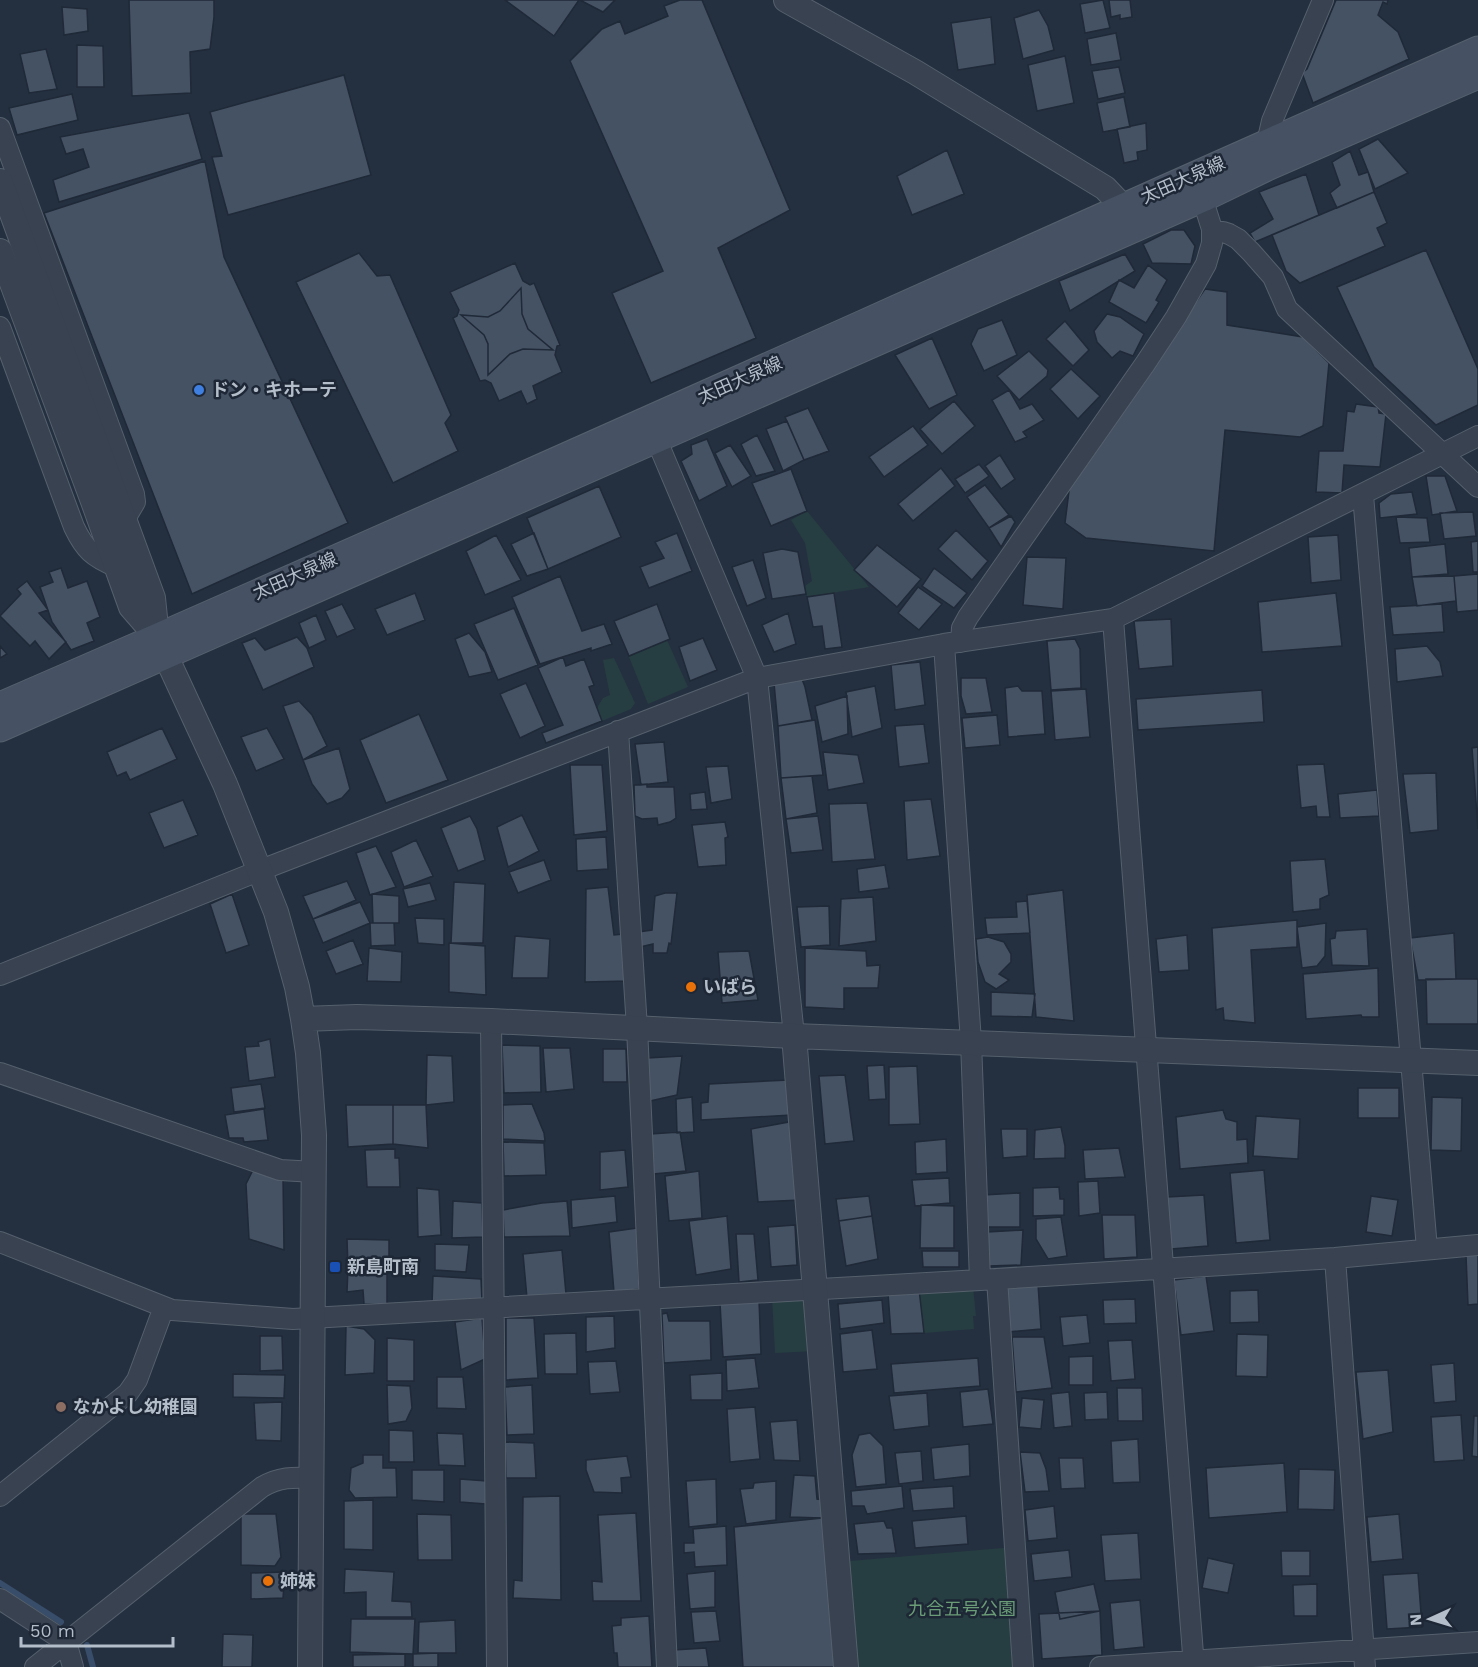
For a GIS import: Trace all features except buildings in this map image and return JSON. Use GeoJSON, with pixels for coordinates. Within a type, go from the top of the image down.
{"type":"FeatureCollection","features":[{"type":"Feature","properties":{"kind":"main road","name":"太田大泉線"},"geometry":{"type":"LineString","coordinates":[[1198,187],[1267,143],[1478,50]]}},
{"type":"Feature","properties":{"kind":"main road","name":"太田大泉線"},"geometry":{"type":"LineString","coordinates":[[0,706],[161,646],[1198,187],[1267,167],[1478,75]]}},
{"type":"Feature","properties":{"kind":"main road","name":"太田大泉線"},"geometry":{"type":"LineString","coordinates":[[0,728],[161,646]]}},
{"type":"Feature","properties":{"kind":"street"},"geometry":{"type":"LineString","coordinates":[[786,0],[915,72],[1095,181],[1105,188],[1128,218]]}},
{"type":"Feature","properties":{"kind":"street"},"geometry":{"type":"LineString","coordinates":[[1267,143],[1272,121],[1323,0]]}},
{"type":"Feature","properties":{"kind":"street"},"geometry":{"type":"LineString","coordinates":[[0,128],[8,177],[153,598],[161,646]]}},
{"type":"Feature","properties":{"kind":"street"},"geometry":{"type":"LineString","coordinates":[[1023,1667],[971,1042],[952,643],[1176,317],[1206,264],[1210,255],[1212,232],[1198,187]]}},
{"type":"Feature","properties":{"kind":"street"},"geometry":{"type":"LineString","coordinates":[[1212,232],[1222,232],[1238,239],[1273,277],[1287,309],[1478,487]]}},
{"type":"Feature","properties":{"kind":"street"},"geometry":{"type":"LineString","coordinates":[[0,251],[130,607],[161,646],[225,784],[261,870],[289,958],[303,1019],[312,1097],[315,1172],[310,1667]]}},
{"type":"Feature","properties":{"kind":"street"},"geometry":{"type":"LineString","coordinates":[[0,327],[78,536],[92,554],[117,567]]}},
{"type":"Feature","properties":{"kind":"street"},"geometry":{"type":"LineString","coordinates":[[653,430],[757,678],[794,1036],[846,1667]]}},
{"type":"Feature","properties":{"kind":"street"},"geometry":{"type":"LineString","coordinates":[[0,975],[261,870],[757,678],[952,643],[1113,619],[1478,436]]}},
{"type":"Feature","properties":{"kind":"street"},"geometry":{"type":"LineString","coordinates":[[1363,495],[1427,1249]]}},
{"type":"Feature","properties":{"kind":"street"},"geometry":{"type":"LineString","coordinates":[[1113,619],[1194,1664]]}},
{"type":"Feature","properties":{"kind":"street"},"geometry":{"type":"LineString","coordinates":[[618,730],[637,1028],[667,1667]]}},
{"type":"Feature","properties":{"kind":"street"},"geometry":{"type":"LineString","coordinates":[[303,1019],[357,1017],[491,1021],[794,1036],[1478,1063]]}},
{"type":"Feature","properties":{"kind":"street"},"geometry":{"type":"LineString","coordinates":[[491,1021],[497,1667]]}},
{"type":"Feature","properties":{"kind":"street"},"geometry":{"type":"LineString","coordinates":[[0,1073],[280,1170],[315,1172]]}},
{"type":"Feature","properties":{"kind":"street"},"geometry":{"type":"LineString","coordinates":[[0,1242],[172,1310],[286,1319],[989,1280],[1335,1258],[1478,1245]]}},
{"type":"Feature","properties":{"kind":"street"},"geometry":{"type":"LineString","coordinates":[[1335,1258],[1364,1658]]}},
{"type":"Feature","properties":{"kind":"street"},"geometry":{"type":"LineString","coordinates":[[0,1496],[128,1393],[137,1380],[164,1307]]}},
{"type":"Feature","properties":{"kind":"street"},"geometry":{"type":"LineString","coordinates":[[35,1667],[262,1487],[275,1480],[290,1477],[312,1478]]}},
{"type":"Feature","properties":{"kind":"street"},"geometry":{"type":"LineString","coordinates":[[0,1599],[66,1642],[73,1667]]}},
{"type":"Feature","properties":{"kind":"street"},"geometry":{"type":"LineString","coordinates":[[1100,1667],[1364,1658],[1478,1642]]}},
{"type":"Feature","properties":{"kind":"green space"},"geometry":{"type":"Polygon","coordinates":[[[807,511],[869,587],[807,597],[805,586],[812,581],[805,543],[791,520],[807,511]]]}},
{"type":"Feature","properties":{"kind":"green space"},"geometry":{"type":"Polygon","coordinates":[[[667,640],[688,687],[648,704],[629,657],[667,640]]]}},
{"type":"Feature","properties":{"kind":"green space"},"geometry":{"type":"Polygon","coordinates":[[[614,658],[635,703],[631,709],[602,721],[597,708],[603,698],[610,695],[603,660],[614,658]]]}},
{"type":"Feature","properties":{"kind":"green space"},"geometry":{"type":"Polygon","coordinates":[[[973,1287],[976,1316],[973,1316],[974,1329],[924,1333],[919,1289],[973,1287]]]}},
{"type":"Feature","properties":{"kind":"green space"},"geometry":{"type":"Polygon","coordinates":[[[804,1297],[816,1351],[775,1353],[772,1298],[804,1297]]]}},
{"type":"Feature","properties":{"kind":"green space","name":"九合五号公園"},"geometry":{"type":"Polygon","coordinates":[[[1015,1547],[1023,1667],[846,1667],[838,1562],[1015,1547]]]}},
{"type":"Feature","properties":{"kind":"waterway"},"geometry":{"type":"LineString","coordinates":[[0,1583],[61,1622]]}},
{"type":"Feature","properties":{"kind":"waterway"},"geometry":{"type":"LineString","coordinates":[[87,1645],[93,1667]]}},
{"type":"Feature","properties":{"kind":"place","name":"ドン・キホーテ"},"geometry":{"type":"Point","coordinates":[199,390]}},
{"type":"Feature","properties":{"kind":"place","name":"いばら"},"geometry":{"type":"Point","coordinates":[691,987]}},
{"type":"Feature","properties":{"kind":"place","name":"新島町南"},"geometry":{"type":"Point","coordinates":[335,1267]}},
{"type":"Feature","properties":{"kind":"place","name":"なかよし幼稚園"},"geometry":{"type":"Point","coordinates":[61,1407]}},
{"type":"Feature","properties":{"kind":"place","name":"姉妹"},"geometry":{"type":"Point","coordinates":[268,1581]}}]}
